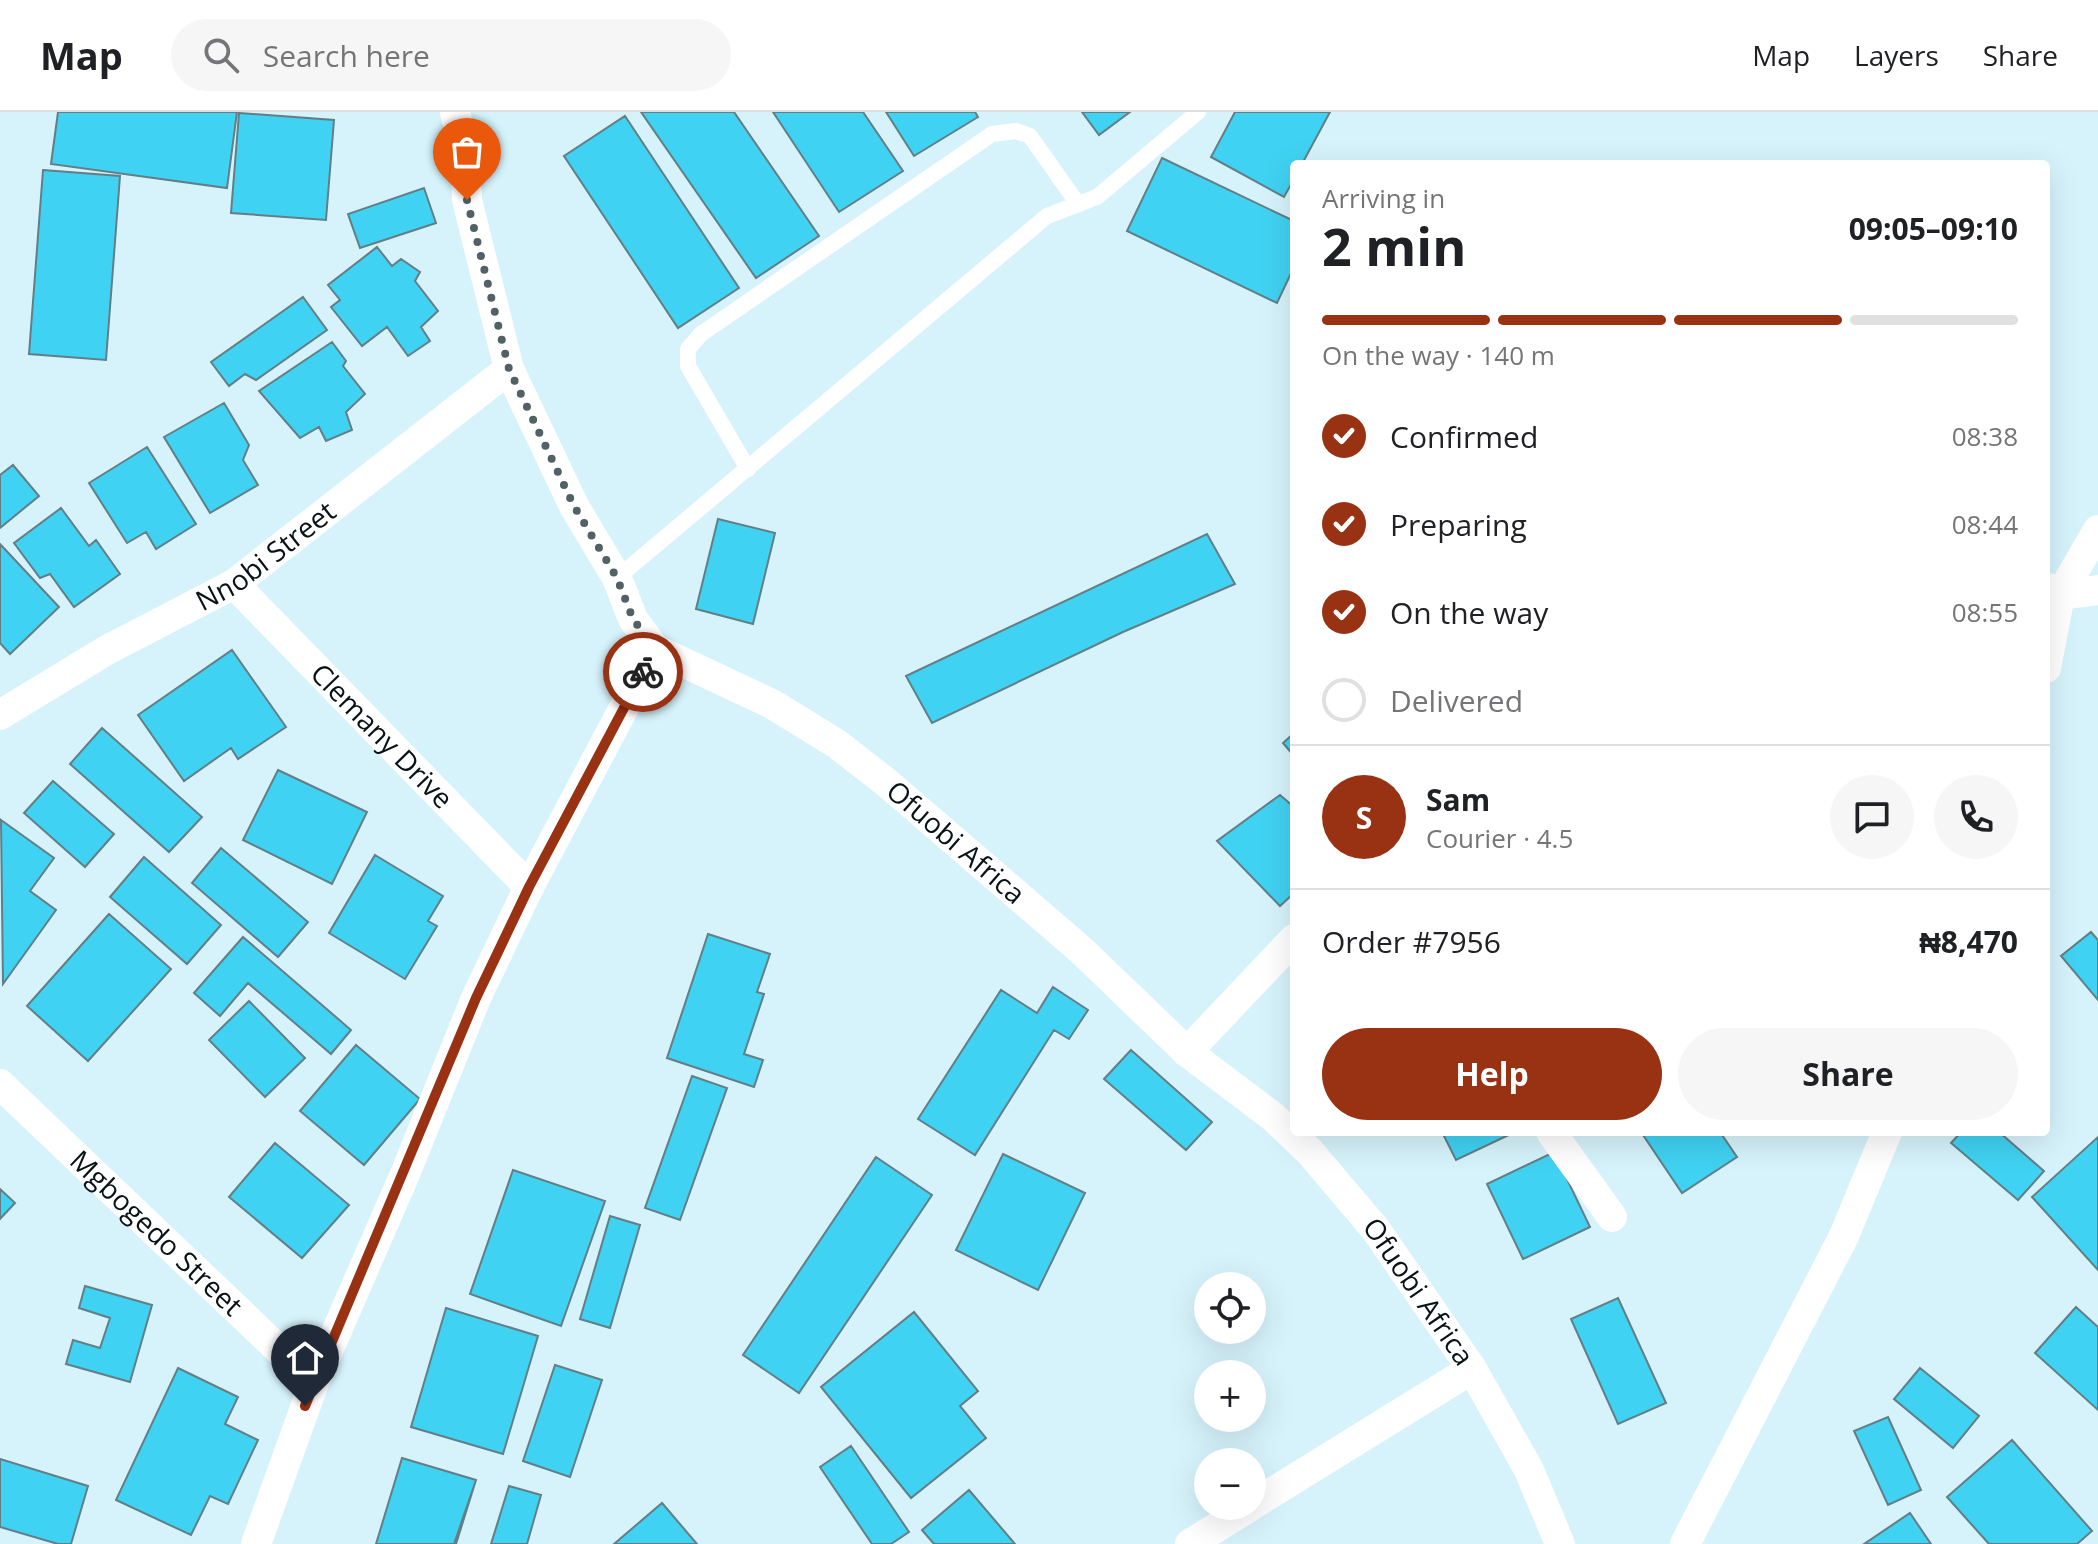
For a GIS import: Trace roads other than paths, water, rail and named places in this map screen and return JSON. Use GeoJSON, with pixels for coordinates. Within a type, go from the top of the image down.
{"type":"FeatureCollection","features":[{"type":"Feature","properties":{"kind":"street"},"geometry":{"type":"LineString","coordinates":[[256,1544],[314,1383],[405,1174],[476,998],[529,887],[655,649],[633,619],[617,578],[574,506],[509,369],[467,200],[466,156],[455,112]]}},
{"type":"Feature","properties":{"kind":"street","name":"Nnobi Street"},"geometry":{"type":"LineString","coordinates":[[0,715],[107,650],[234,584],[509,369]]}},
{"type":"Feature","properties":{"kind":"street"},"geometry":{"type":"LineString","coordinates":[[2050,624],[2053,591],[2098,530]]}},
{"type":"Feature","properties":{"kind":"street","name":"Clemany Drive"},"geometry":{"type":"LineString","coordinates":[[234,584],[529,887]]}},
{"type":"Feature","properties":{"kind":"street"},"geometry":{"type":"LineString","coordinates":[[2053,591],[2098,590]]}},
{"type":"Feature","properties":{"kind":"street","name":"Ofuobi Africa"},"geometry":{"type":"LineString","coordinates":[[655,649],[747,691],[837,744],[887,783],[1081,950],[1187,1052],[1272,1116],[1290,1134]]}},
{"type":"Feature","properties":{"kind":"street"},"geometry":{"type":"LineString","coordinates":[[1187,1052],[1290,943]]}},
{"type":"Feature","properties":{"kind":"street","name":"Mgbogedo Street"},"geometry":{"type":"LineString","coordinates":[[0,1084],[314,1383]]}},
{"type":"Feature","properties":{"kind":"street","name":"Ofuobi Africa"},"geometry":{"type":"LineString","coordinates":[[1292,1136],[1342,1186],[1472,1369],[1529,1470],[1560,1544]]}},
{"type":"Feature","properties":{"kind":"street"},"geometry":{"type":"LineString","coordinates":[[1554,1136],[1612,1217]]}},
{"type":"Feature","properties":{"kind":"street"},"geometry":{"type":"LineString","coordinates":[[1685,1544],[1844,1236],[1885,1136]]}},
{"type":"Feature","properties":{"kind":"street"},"geometry":{"type":"LineString","coordinates":[[1266,1497],[1472,1369]]}},
{"type":"Feature","properties":{"kind":"street"},"geometry":{"type":"LineString","coordinates":[[1190,1544],[1229,1520]]}},
{"type":"Feature","properties":{"kind":"lane"},"geometry":{"type":"LineString","coordinates":[[617,578],[1047,216],[1097,197],[1198,112]]}},
{"type":"Feature","properties":{"kind":"lane"},"geometry":{"type":"LineString","coordinates":[[748,469],[688,366],[688,349],[701,334],[992,134],[1016,131],[1030,136],[1078,204]]}}]}
